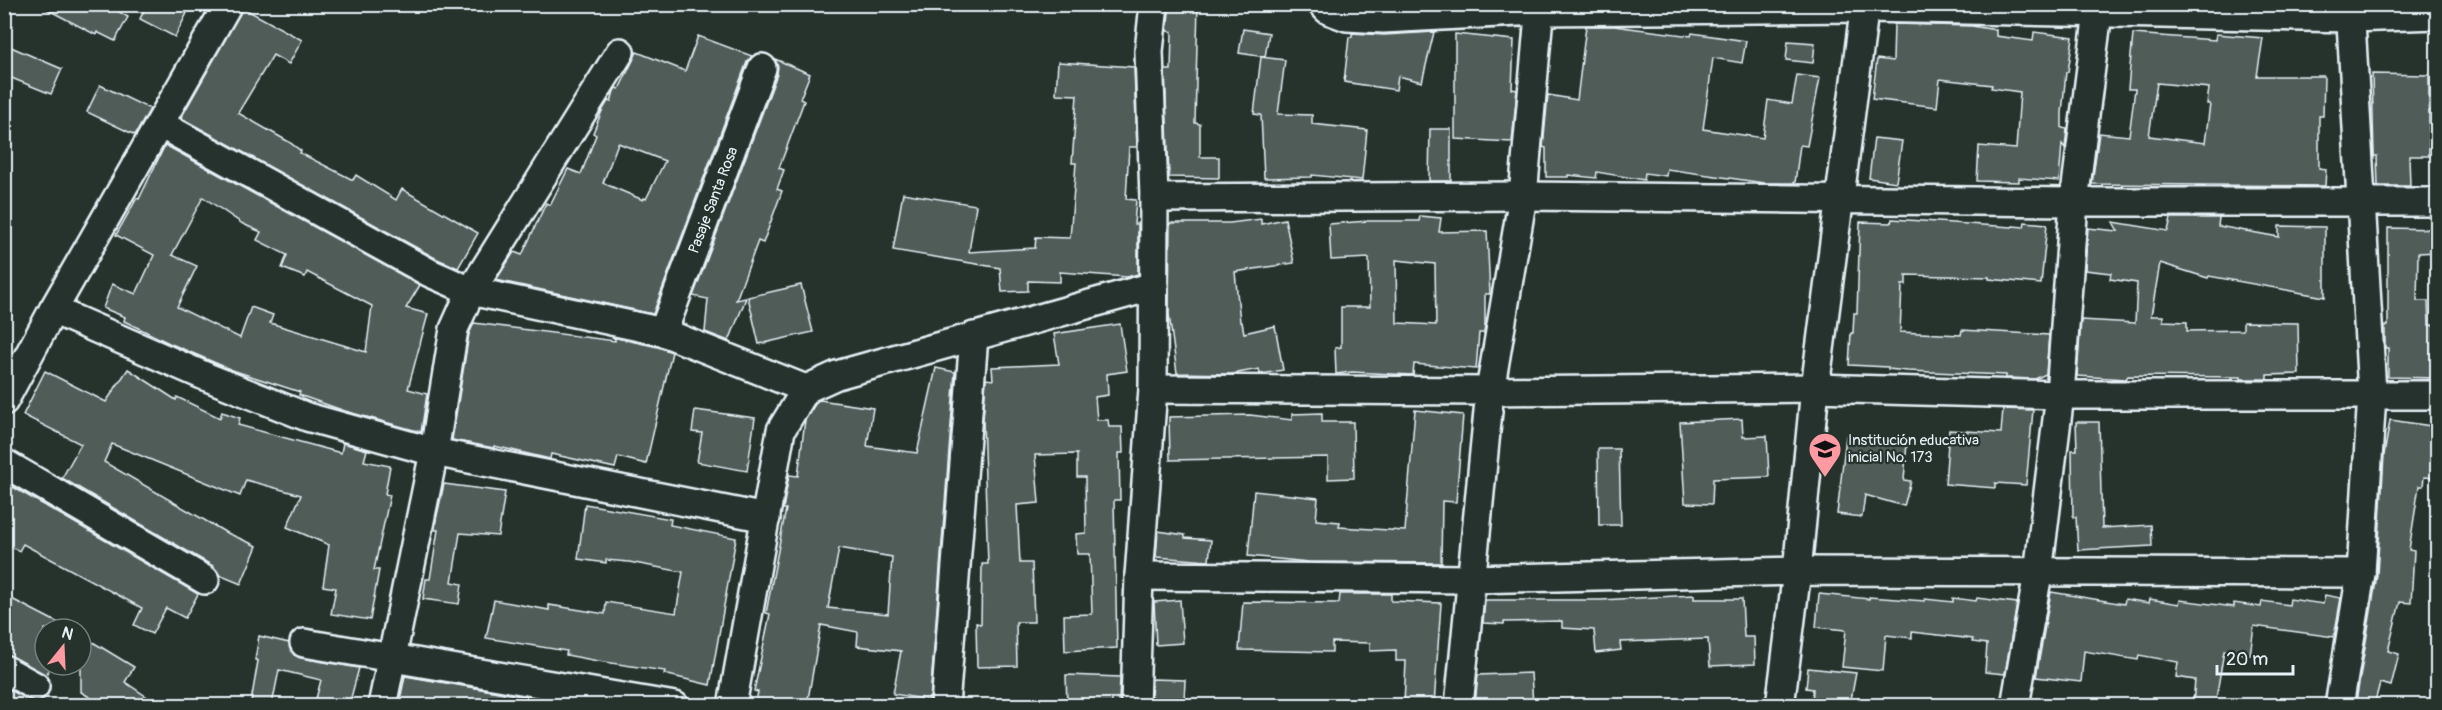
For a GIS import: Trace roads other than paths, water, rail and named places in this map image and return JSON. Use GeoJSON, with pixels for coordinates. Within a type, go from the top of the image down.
{"type":"FeatureCollection","features":[{"type":"Feature","properties":{"kind":"street"},"geometry":{"type":"LineString","coordinates":[[4,401],[53,310],[228,4]]}},
{"type":"Feature","properties":{"kind":"street"},"geometry":{"type":"LineString","coordinates":[[1134,705],[1139,576],[1153,389],[1154,198],[1149,62],[1154,4]]}},
{"type":"Feature","properties":{"kind":"street"},"geometry":{"type":"LineString","coordinates":[[1322,4],[1328,10],[1347,17],[1383,18],[1540,8],[1865,6],[2350,11],[2438,15]]}},
{"type":"Feature","properties":{"kind":"street"},"geometry":{"type":"LineString","coordinates":[[1780,705],[1797,571],[1815,388],[1865,6]]}},
{"type":"Feature","properties":{"kind":"street"},"geometry":{"type":"LineString","coordinates":[[1459,705],[1490,391],[1523,196],[1540,8]]}},
{"type":"Feature","properties":{"kind":"street"},"geometry":{"type":"LineString","coordinates":[[2015,705],[2038,573],[2060,396],[2074,201],[2098,9]]}},
{"type":"Feature","properties":{"kind":"street"},"geometry":{"type":"LineString","coordinates":[[2339,705],[2361,573],[2372,394],[2350,11]]}},
{"type":"Feature","properties":{"kind":"street"},"geometry":{"type":"LineString","coordinates":[[382,705],[434,452],[454,329],[471,291],[620,52]]}},
{"type":"Feature","properties":{"kind":"street","name":"Pasaje Santa Rosa"},"geometry":{"type":"LineString","coordinates":[[663,332],[762,68]]}},
{"type":"Feature","properties":{"kind":"street"},"geometry":{"type":"LineString","coordinates":[[160,124],[430,273],[471,291],[663,332],[806,389]]}},
{"type":"Feature","properties":{"kind":"street"},"geometry":{"type":"LineString","coordinates":[[1154,198],[1523,196],[2438,202]]}},
{"type":"Feature","properties":{"kind":"street"},"geometry":{"type":"LineString","coordinates":[[732,705],[781,430],[806,389],[837,375],[1154,286]]}},
{"type":"Feature","properties":{"kind":"street"},"geometry":{"type":"LineString","coordinates":[[53,310],[207,377],[307,417],[434,452],[766,518]]}},
{"type":"Feature","properties":{"kind":"street"},"geometry":{"type":"LineString","coordinates":[[945,705],[974,336]]}},
{"type":"Feature","properties":{"kind":"street"},"geometry":{"type":"LineString","coordinates":[[1153,389],[1490,391],[1815,388],[2060,396],[2438,395]]}},
{"type":"Feature","properties":{"kind":"street"},"geometry":{"type":"LineString","coordinates":[[4,463],[205,580]]}},
{"type":"Feature","properties":{"kind":"street"},"geometry":{"type":"LineString","coordinates":[[1139,576],[1471,579],[1797,571],[2361,573]]}},
{"type":"Feature","properties":{"kind":"street"},"geometry":{"type":"LineString","coordinates":[[304,643],[675,705]]}},
{"type":"Feature","properties":{"kind":"street"},"geometry":{"type":"LineString","coordinates":[[4,669],[35,686]]}},
{"type":"Feature","properties":{"kind":"place","name":"Institución educativa inicial No. 173"},"geometry":{"type":"Point","coordinates":[1825,478]}}]}
